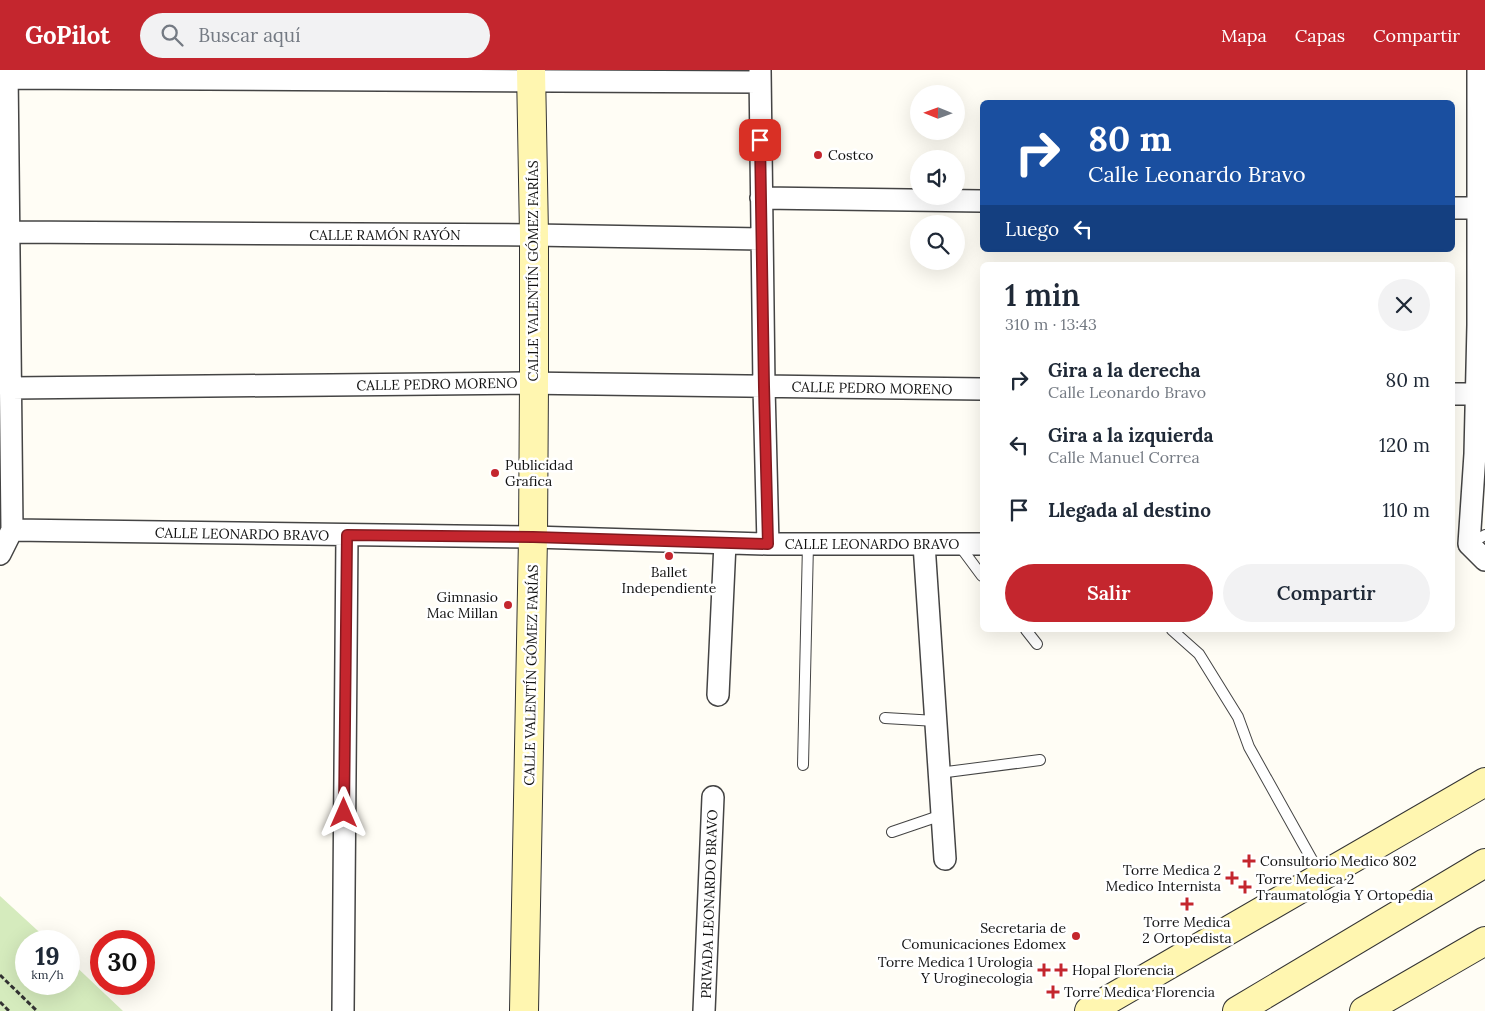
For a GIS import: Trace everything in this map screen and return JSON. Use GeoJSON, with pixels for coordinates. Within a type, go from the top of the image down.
{"type":"FeatureCollection","features":[{"type":"Feature","properties":{"kind":"main road","name":"CALLE VALENTÍN GÓMEZ FARÍAS"},"geometry":{"type":"LineString","coordinates":[[524,1011],[533,537],[534,235],[531,75]]}},
{"type":"Feature","properties":{"kind":"main road"},"geometry":{"type":"LineString","coordinates":[[1089,1011],[1485,782]]}},
{"type":"Feature","properties":{"kind":"main road"},"geometry":{"type":"LineString","coordinates":[[1236,1011],[1485,863]]}},
{"type":"Feature","properties":{"kind":"main road"},"geometry":{"type":"LineString","coordinates":[[1364,1011],[1485,941]]}},
{"type":"Feature","properties":{"kind":"street"},"geometry":{"type":"LineString","coordinates":[[1478,70],[1481,136],[1478,208],[1482,325],[1476,394],[1469,541],[1485,560]]}},
{"type":"Feature","properties":{"kind":"street"},"geometry":{"type":"LineString","coordinates":[[0,554],[12,530],[9,232],[4,141],[7,74],[760,76],[761,239],[768,544]]}},
{"type":"Feature","properties":{"kind":"street"},"geometry":{"type":"LineString","coordinates":[[761,198],[980,201]]}},
{"type":"Feature","properties":{"kind":"street"},"geometry":{"type":"LineString","coordinates":[[1455,208],[1478,208]]}},
{"type":"Feature","properties":{"kind":"street","name":"CALLE RAMÓN RAYÓN"},"geometry":{"type":"LineString","coordinates":[[9,232],[534,235],[761,239]]}},
{"type":"Feature","properties":{"kind":"street","name":"CALLE PEDRO MORENO"},"geometry":{"type":"LineString","coordinates":[[11,388],[534,383],[980,389]]}},
{"type":"Feature","properties":{"kind":"street"},"geometry":{"type":"LineString","coordinates":[[1455,394],[1476,394]]}},
{"type":"Feature","properties":{"kind":"street","name":"CALLE LEONARDO BRAVO"},"geometry":{"type":"LineString","coordinates":[[12,530],[533,537],[768,544],[980,544]]}},
{"type":"Feature","properties":{"kind":"street"},"geometry":{"type":"LineString","coordinates":[[342,1011],[347,535]]}},
{"type":"Feature","properties":{"kind":"street"},"geometry":{"type":"LineString","coordinates":[[718,695],[725,543]]}},
{"type":"Feature","properties":{"kind":"street"},"geometry":{"type":"LineString","coordinates":[[924,544],[945,859]]}},
{"type":"Feature","properties":{"kind":"street","name":"PRIVADA LEONARDO BRAVO"},"geometry":{"type":"LineString","coordinates":[[704,1011],[713,797]]}},
{"type":"Feature","properties":{"kind":"lane"},"geometry":{"type":"LineString","coordinates":[[803,765],[808,544]]}},
{"type":"Feature","properties":{"kind":"lane"},"geometry":{"type":"LineString","coordinates":[[959,544],[980,573]]}},
{"type":"Feature","properties":{"kind":"lane"},"geometry":{"type":"LineString","coordinates":[[1028,632],[1037,644]]}},
{"type":"Feature","properties":{"kind":"lane"},"geometry":{"type":"LineString","coordinates":[[1174,632],[1199,654],[1238,717],[1249,747],[1322,877]]}},
{"type":"Feature","properties":{"kind":"lane"},"geometry":{"type":"LineString","coordinates":[[885,718],[936,721]]}},
{"type":"Feature","properties":{"kind":"lane"},"geometry":{"type":"LineString","coordinates":[[939,773],[1040,760]]}},
{"type":"Feature","properties":{"kind":"lane"},"geometry":{"type":"LineString","coordinates":[[892,832],[942,815]]}},
{"type":"Feature","properties":{"kind":"path"},"geometry":{"type":"LineString","coordinates":[[0,975],[37,1011]]}},
{"type":"Feature","properties":{"kind":"path"},"geometry":{"type":"LineString","coordinates":[[0,1002],[9,1011]]}},
{"type":"Feature","properties":{"kind":"green space"},"geometry":{"type":"Polygon","coordinates":[[[0,896],[37,930],[15,930],[15,995],[80,995],[80,970],[90,980],[90,995],[106,995],[123,1011],[0,1011],[0,896]]]}},
{"type":"Feature","properties":{"kind":"place","name":"Costco"},"geometry":{"type":"Point","coordinates":[818,155]}},
{"type":"Feature","properties":{"kind":"place","name":"Publicidad Grafica"},"geometry":{"type":"Point","coordinates":[495,473]}},
{"type":"Feature","properties":{"kind":"place","name":"Ballet Independiente"},"geometry":{"type":"Point","coordinates":[669,556]}},
{"type":"Feature","properties":{"kind":"place","name":"Gimnasio Mac Millan"},"geometry":{"type":"Point","coordinates":[508,605]}},
{"type":"Feature","properties":{"kind":"place","name":"Consultorio Medico 802"},"geometry":{"type":"Point","coordinates":[1249,861]}},
{"type":"Feature","properties":{"kind":"place","name":"Torre Medica 2 Medico Internista"},"geometry":{"type":"Point","coordinates":[1232,878]}},
{"type":"Feature","properties":{"kind":"place","name":"Torre Medica 2 Traumatologia Y Ortopedia"},"geometry":{"type":"Point","coordinates":[1245,887]}},
{"type":"Feature","properties":{"kind":"place","name":"Torre Medica 2 Ortopedista"},"geometry":{"type":"Point","coordinates":[1187,904]}},
{"type":"Feature","properties":{"kind":"place","name":"Secretaria de Comunicaciones Edomex"},"geometry":{"type":"Point","coordinates":[1076,936]}},
{"type":"Feature","properties":{"kind":"place","name":"Torre Medica 1 Urologia Y Uroginecologia"},"geometry":{"type":"Point","coordinates":[1044,970]}},
{"type":"Feature","properties":{"kind":"place","name":"Hopal Florencia"},"geometry":{"type":"Point","coordinates":[1061,970]}},
{"type":"Feature","properties":{"kind":"place","name":"Torre Medica Florencia"},"geometry":{"type":"Point","coordinates":[1053,992]}},
{"type":"Feature","properties":{"kind":"route"},"geometry":{"type":"LineString","coordinates":[[344,813],[347,535],[533,537],[768,544],[760,140]]}}]}
